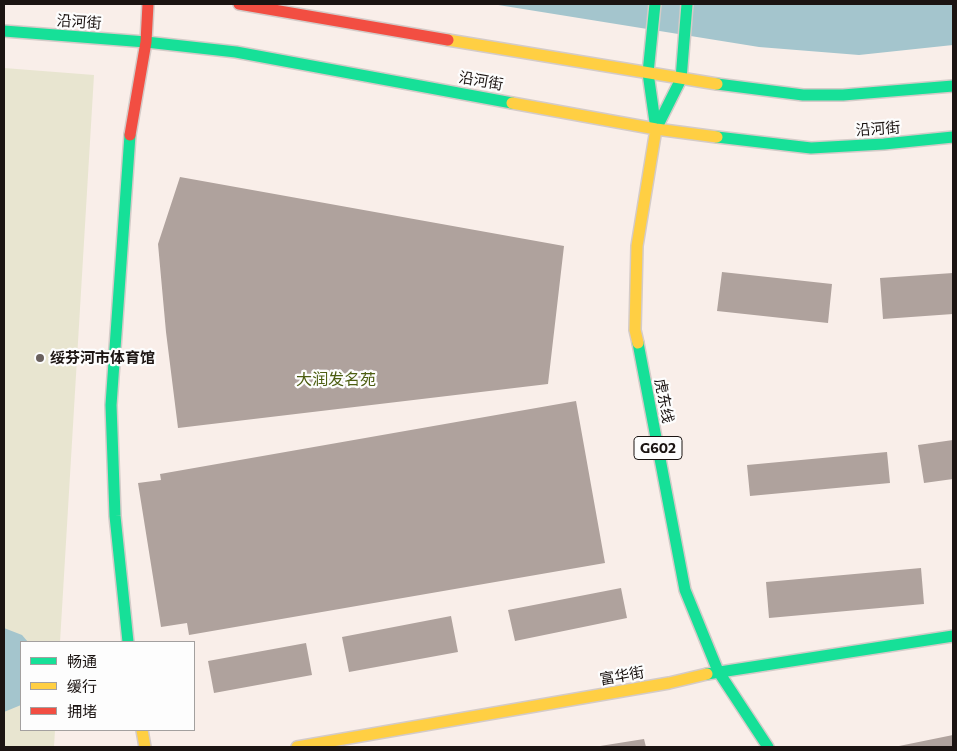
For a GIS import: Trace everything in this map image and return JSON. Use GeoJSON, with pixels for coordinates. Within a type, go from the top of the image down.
{"type":"FeatureCollection","features":[{"type":"Feature","properties":{"kind":"main road"},"geometry":{"type":"LineString","coordinates":[[128,641],[115,516],[111,405],[129,144],[146,42],[148,4]]}},
{"type":"Feature","properties":{"kind":"main road"},"geometry":{"type":"LineString","coordinates":[[239,4],[681,79],[803,94],[843,95],[953,86]]}},
{"type":"Feature","properties":{"kind":"main road","name":"G602"},"geometry":{"type":"LineString","coordinates":[[655,4],[648,73],[656,129]]}},
{"type":"Feature","properties":{"kind":"main road","name":"G602"},"geometry":{"type":"LineString","coordinates":[[656,129],[681,79],[687,4]]}},
{"type":"Feature","properties":{"kind":"main road","name":"沿河街"},"geometry":{"type":"LineString","coordinates":[[4,31],[146,42],[236,52],[656,129],[811,148],[884,144],[953,137]]}},
{"type":"Feature","properties":{"kind":"main road","name":"虎东线"},"geometry":{"type":"LineString","coordinates":[[656,129],[637,246],[635,330],[686,590],[718,671],[768,747]]}},
{"type":"Feature","properties":{"kind":"main road","name":"富华街"},"geometry":{"type":"LineString","coordinates":[[297,747],[669,683],[718,671],[953,636]]}},
{"type":"Feature","properties":{"kind":"main road"},"geometry":{"type":"LineString","coordinates":[[142,731],[145,747]]}},
{"type":"Feature","properties":{"kind":"shaded area","name":"绥芬河市体育馆"},"geometry":{"type":"Polygon","coordinates":[[[4,68],[94,75],[60,641],[20,641],[20,731],[55,731],[54,747],[4,747],[4,68]]]}},
{"type":"Feature","properties":{"kind":"water"},"geometry":{"type":"Polygon","coordinates":[[[492,4],[953,4],[953,45],[859,55],[759,47],[492,4]]]}},
{"type":"Feature","properties":{"kind":"water"},"geometry":{"type":"Polygon","coordinates":[[[4,628],[22,635],[27,641],[20,641],[20,705],[4,712],[4,628]]]}},
{"type":"Feature","properties":{"kind":"building"},"geometry":{"type":"Polygon","coordinates":[[[180,177],[564,246],[548,384],[178,428],[166,332],[158,244],[180,177]]]}},
{"type":"Feature","properties":{"kind":"building"},"geometry":{"type":"Polygon","coordinates":[[[722,272],[832,284],[828,323],[717,311],[722,272]]]}},
{"type":"Feature","properties":{"kind":"building"},"geometry":{"type":"Polygon","coordinates":[[[953,273],[953,314],[883,319],[880,278],[953,273]]]}},
{"type":"Feature","properties":{"kind":"building"},"geometry":{"type":"Polygon","coordinates":[[[576,401],[605,563],[189,635],[187,623],[161,627],[138,483],[161,480],[160,474],[576,401]]]}},
{"type":"Feature","properties":{"kind":"building"},"geometry":{"type":"Polygon","coordinates":[[[953,440],[953,479],[924,483],[918,445],[953,440]]]}},
{"type":"Feature","properties":{"kind":"building"},"geometry":{"type":"Polygon","coordinates":[[[887,452],[890,483],[750,496],[747,465],[887,452]]]}},
{"type":"Feature","properties":{"kind":"building"},"geometry":{"type":"Polygon","coordinates":[[[921,568],[924,604],[769,618],[766,582],[921,568]]]}},
{"type":"Feature","properties":{"kind":"building"},"geometry":{"type":"Polygon","coordinates":[[[621,588],[627,618],[515,641],[508,610],[621,588]]]}},
{"type":"Feature","properties":{"kind":"building"},"geometry":{"type":"Polygon","coordinates":[[[451,616],[458,652],[349,672],[342,637],[451,616]]]}},
{"type":"Feature","properties":{"kind":"building"},"geometry":{"type":"Polygon","coordinates":[[[306,643],[312,675],[214,693],[208,661],[306,643]]]}},
{"type":"Feature","properties":{"kind":"building"},"geometry":{"type":"Polygon","coordinates":[[[953,735],[953,747],[899,747],[899,746],[953,735]]]}},
{"type":"Feature","properties":{"kind":"building"},"geometry":{"type":"Polygon","coordinates":[[[644,739],[646,747],[600,747],[600,746],[644,739]]]}},
{"type":"Feature","properties":{"kind":"traffic: fast"},"geometry":{"type":"LineString","coordinates":[[655,4],[648,73],[656,129],[681,79],[687,4]]}},
{"type":"Feature","properties":{"kind":"traffic: fast"},"geometry":{"type":"LineString","coordinates":[[4,31],[146,42],[236,52],[512,103]]}},
{"type":"Feature","properties":{"kind":"traffic: fast"},"geometry":{"type":"LineString","coordinates":[[717,84],[803,95],[843,95],[953,86]]}},
{"type":"Feature","properties":{"kind":"traffic: fast"},"geometry":{"type":"LineString","coordinates":[[128,641],[115,516],[111,405],[130,135]]}},
{"type":"Feature","properties":{"kind":"traffic: fast"},"geometry":{"type":"LineString","coordinates":[[717,137],[811,148],[884,144],[953,137]]}},
{"type":"Feature","properties":{"kind":"traffic: fast"},"geometry":{"type":"LineString","coordinates":[[638,343],[685,590],[718,671],[768,747]]}},
{"type":"Feature","properties":{"kind":"traffic: fast"},"geometry":{"type":"LineString","coordinates":[[707,674],[953,636]]}},
{"type":"Feature","properties":{"kind":"traffic: slow"},"geometry":{"type":"LineString","coordinates":[[448,40],[717,84]]}},
{"type":"Feature","properties":{"kind":"traffic: slow"},"geometry":{"type":"LineString","coordinates":[[512,103],[656,129],[717,137]]}},
{"type":"Feature","properties":{"kind":"traffic: slow"},"geometry":{"type":"LineString","coordinates":[[638,343],[635,330],[637,246],[656,129]]}},
{"type":"Feature","properties":{"kind":"traffic: slow"},"geometry":{"type":"LineString","coordinates":[[297,747],[669,683],[707,674]]}},
{"type":"Feature","properties":{"kind":"traffic: slow"},"geometry":{"type":"LineString","coordinates":[[142,731],[145,747]]}},
{"type":"Feature","properties":{"kind":"traffic: jam"},"geometry":{"type":"LineString","coordinates":[[130,135],[146,42],[148,4]]}},
{"type":"Feature","properties":{"kind":"traffic: jam"},"geometry":{"type":"LineString","coordinates":[[239,4],[448,40]]}},
{"type":"Feature","properties":{"kind":"place","name":"绥芬河市体育馆"},"geometry":{"type":"Point","coordinates":[40,358]}},
{"type":"Feature","properties":{"kind":"district","name":"大润发名苑"},"geometry":{"type":"Point","coordinates":[336,380]}}]}
